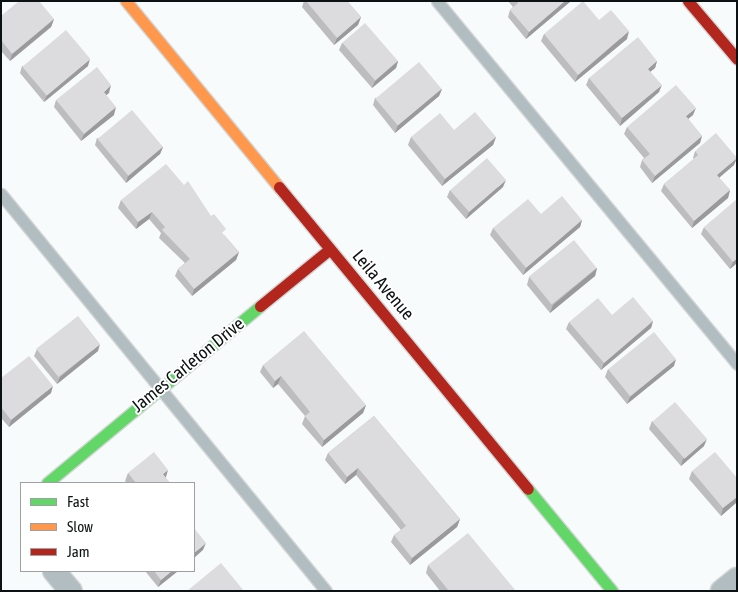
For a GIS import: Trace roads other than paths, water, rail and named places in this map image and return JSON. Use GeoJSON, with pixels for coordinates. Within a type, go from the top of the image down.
{"type":"FeatureCollection","features":[{"type":"Feature","properties":{"kind":"street","name":"Leila Avenue"},"geometry":{"type":"LineString","coordinates":[[126,1],[612,591]]}},
{"type":"Feature","properties":{"kind":"street"},"geometry":{"type":"LineString","coordinates":[[688,1],[737,59]]}},
{"type":"Feature","properties":{"kind":"street","name":"James Carleton Drive"},"geometry":{"type":"LineString","coordinates":[[48,482],[330,249]]}},
{"type":"Feature","properties":{"kind":"street"},"geometry":{"type":"LineString","coordinates":[[55,572],[71,591]]}},
{"type":"Feature","properties":{"kind":"street"},"geometry":{"type":"LineString","coordinates":[[722,591],[737,579]]}},
{"type":"Feature","properties":{"kind":"lane"},"geometry":{"type":"LineString","coordinates":[[437,1],[737,364]]}},
{"type":"Feature","properties":{"kind":"lane"},"geometry":{"type":"LineString","coordinates":[[1,194],[326,591]]}}]}
